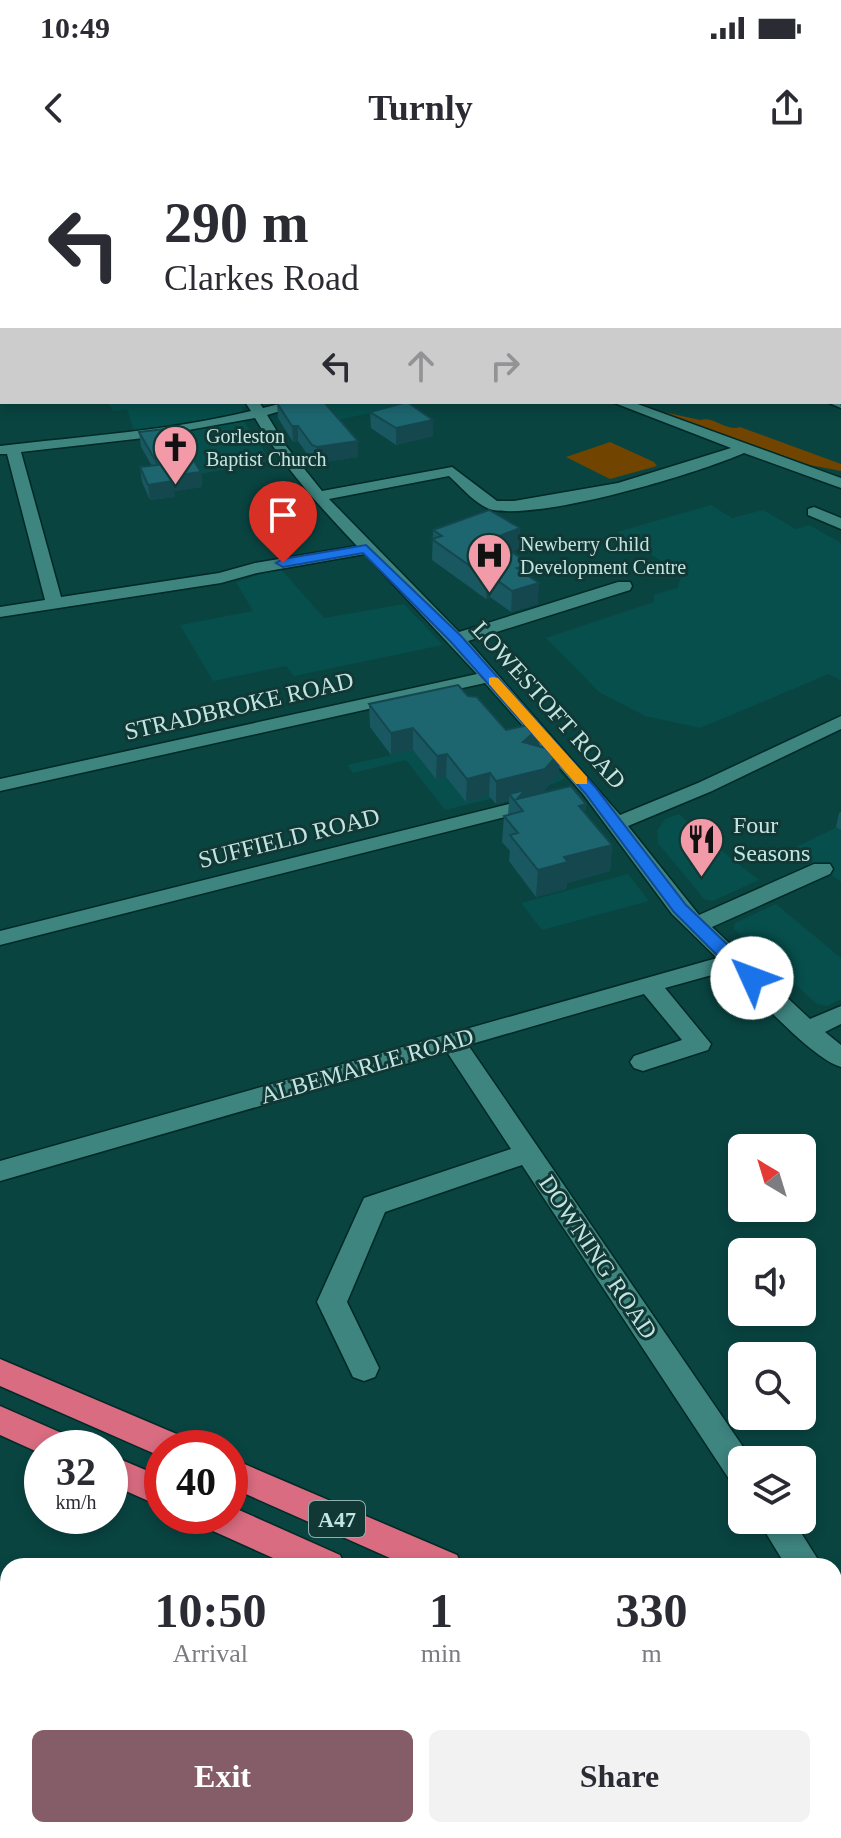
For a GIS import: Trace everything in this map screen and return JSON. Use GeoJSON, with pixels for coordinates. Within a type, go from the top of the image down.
{"type":"FeatureCollection","features":[{"type":"Feature","properties":{"kind":"highway"},"geometry":{"type":"LineString","coordinates":[[0,1372],[144,1435]]}},
{"type":"Feature","properties":{"kind":"highway"},"geometry":{"type":"LineString","coordinates":[[0,1420],[24,1431]]}},
{"type":"Feature","properties":{"kind":"highway","name":"A47"},"geometry":{"type":"LineString","coordinates":[[248,1480],[427,1558]]}},
{"type":"Feature","properties":{"kind":"highway","name":"A47"},"geometry":{"type":"LineString","coordinates":[[248,1530],[310,1558]]}},
{"type":"Feature","properties":{"kind":"street"},"geometry":{"type":"LineString","coordinates":[[54,603],[6,450],[144,434],[256,407],[285,404]]}},
{"type":"Feature","properties":{"kind":"street"},"geometry":{"type":"LineString","coordinates":[[625,404],[841,483]]}},
{"type":"Feature","properties":{"kind":"street","name":"LOWESTOFT ROAD"},"geometry":{"type":"LineString","coordinates":[[256,407],[280,448],[318,496],[456,639],[590,790],[618,823],[680,909],[807,1030],[841,1058]]}},
{"type":"Feature","properties":{"kind":"street"},"geometry":{"type":"LineString","coordinates":[[318,496],[446,466],[472,490],[499,507],[567,499],[745,447]]}},
{"type":"Feature","properties":{"kind":"street"},"geometry":{"type":"LineString","coordinates":[[814,512],[841,524]]}},
{"type":"Feature","properties":{"kind":"street"},"geometry":{"type":"LineString","coordinates":[[0,612],[221,578],[255,568],[366,549]]}},
{"type":"Feature","properties":{"kind":"street"},"geometry":{"type":"LineString","coordinates":[[456,639],[597,588],[624,586]]}},
{"type":"Feature","properties":{"kind":"street","name":"STRADBROKE ROAD"},"geometry":{"type":"LineString","coordinates":[[0,785],[489,677]]}},
{"type":"Feature","properties":{"kind":"street"},"geometry":{"type":"LineString","coordinates":[[618,823],[705,787],[841,722]]}},
{"type":"Feature","properties":{"kind":"street"},"geometry":{"type":"LineString","coordinates":[[819,732],[841,746]]}},
{"type":"Feature","properties":{"kind":"street","name":"SUFFIELD ROAD"},"geometry":{"type":"LineString","coordinates":[[0,938],[590,790]]}},
{"type":"Feature","properties":{"kind":"street"},"geometry":{"type":"LineString","coordinates":[[696,925],[822,869]]}},
{"type":"Feature","properties":{"kind":"street","name":"ALBEMARLE ROAD"},"geometry":{"type":"LineString","coordinates":[[0,1171],[651,987],[733,961]]}},
{"type":"Feature","properties":{"kind":"street"},"geometry":{"type":"LineString","coordinates":[[643,1062],[699,1044],[651,987]]}},
{"type":"Feature","properties":{"kind":"street"},"geometry":{"type":"LineString","coordinates":[[807,1030],[841,1014]]}},
{"type":"Feature","properties":{"kind":"street","name":"DOWNING ROAD"},"geometry":{"type":"LineString","coordinates":[[453,1042],[728,1451]]}},
{"type":"Feature","properties":{"kind":"street"},"geometry":{"type":"LineString","coordinates":[[364,1368],[332,1302],[374,1205],[528,1153]]}},
{"type":"Feature","properties":{"kind":"street"},"geometry":{"type":"LineString","coordinates":[[783,1534],[800,1558]]}},
{"type":"Feature","properties":{"kind":"shaded area"},"geometry":{"type":"Polygon","coordinates":[[[109,404],[272,404],[243,407],[239,414],[271,461],[191,476],[134,431],[127,409],[113,411],[109,404]]]}},
{"type":"Feature","properties":{"kind":"shaded area"},"geometry":{"type":"Polygon","coordinates":[[[317,404],[413,404],[337,420],[317,404]]]}},
{"type":"Feature","properties":{"kind":"shaded area"},"geometry":{"type":"Polygon","coordinates":[[[659,411],[740,427],[841,464],[841,471],[810,465],[659,411]]]}},
{"type":"Feature","properties":{"kind":"shaded area"},"geometry":{"type":"Polygon","coordinates":[[[610,442],[657,466],[610,479],[566,457],[610,442]]]}},
{"type":"Feature","properties":{"kind":"shaded area"},"geometry":{"type":"Polygon","coordinates":[[[711,505],[732,518],[763,510],[796,529],[809,525],[841,543],[841,681],[829,674],[700,728],[645,716],[599,692],[546,638],[654,602],[654,595],[677,588],[682,575],[617,532],[711,505]]]}},
{"type":"Feature","properties":{"kind":"shaded area"},"geometry":{"type":"Polygon","coordinates":[[[280,568],[324,618],[404,604],[443,645],[294,676],[286,666],[213,681],[180,625],[253,611],[236,582],[280,568]]]}},
{"type":"Feature","properties":{"kind":"shaded area"},"geometry":{"type":"Polygon","coordinates":[[[520,726],[565,778],[556,783],[445,810],[406,760],[353,773],[347,765],[520,726]]]}},
{"type":"Feature","properties":{"kind":"shaded area"},"geometry":{"type":"Polygon","coordinates":[[[679,814],[759,880],[713,901],[704,899],[658,843],[657,831],[665,819],[679,814]]]}},
{"type":"Feature","properties":{"kind":"shaded area"},"geometry":{"type":"Polygon","coordinates":[[[841,825],[841,882],[794,848],[841,825]]]}},
{"type":"Feature","properties":{"kind":"shaded area"},"geometry":{"type":"Polygon","coordinates":[[[628,874],[649,901],[542,930],[521,903],[628,874]]]}},
{"type":"Feature","properties":{"kind":"shaded area"},"geometry":{"type":"Polygon","coordinates":[[[776,904],[841,958],[841,999],[827,1006],[817,1004],[734,929],[735,923],[776,904]]]}},
{"type":"Feature","properties":{"kind":"building"},"geometry":{"type":"Polygon","coordinates":[[[278,404],[326,404],[358,441],[317,447],[298,426],[292,426],[278,404]]]}},
{"type":"Feature","properties":{"kind":"building"},"geometry":{"type":"Polygon","coordinates":[[[410,404],[433,420],[396,428],[370,412],[410,404]]]}},
{"type":"Feature","properties":{"kind":"building"},"geometry":{"type":"Polygon","coordinates":[[[173,428],[201,472],[170,476],[173,481],[148,485],[140,467],[158,465],[139,432],[173,428]]]}},
{"type":"Feature","properties":{"kind":"building"},"geometry":{"type":"Polygon","coordinates":[[[489,510],[520,528],[492,539],[530,564],[517,568],[539,583],[512,591],[491,576],[487,578],[432,539],[442,536],[433,530],[489,510]]]}},
{"type":"Feature","properties":{"kind":"building"},"geometry":{"type":"Polygon","coordinates":[[[458,685],[468,696],[477,697],[506,730],[537,723],[541,726],[523,742],[560,752],[545,769],[496,781],[490,773],[467,779],[447,754],[437,756],[413,728],[391,733],[369,704],[458,685]]]}},
{"type":"Feature","properties":{"kind":"building"},"geometry":{"type":"Polygon","coordinates":[[[571,786],[586,804],[579,806],[612,845],[564,857],[568,862],[538,870],[510,835],[518,833],[504,816],[523,811],[509,794],[525,790],[517,799],[571,786]]]}},
{"type":"Feature","properties":{"kind":"slow traffic"},"geometry":{"type":"LineString","coordinates":[[493,681],[582,780]]}},
{"type":"Feature","properties":{"kind":"place","name":"Gorleston Baptist Church"},"geometry":{"type":"Point","coordinates":[175,487]}},
{"type":"Feature","properties":{"kind":"place","name":"Newberry Child Development Centre"},"geometry":{"type":"Point","coordinates":[489,595]}},
{"type":"Feature","properties":{"kind":"place","name":"Four Seasons"},"geometry":{"type":"Point","coordinates":[702,878]}},
{"type":"Feature","properties":{"kind":"route"},"geometry":{"type":"LineString","coordinates":[[283,563],[366,549],[456,639],[590,790],[618,823],[680,909],[752,978]]}}]}
